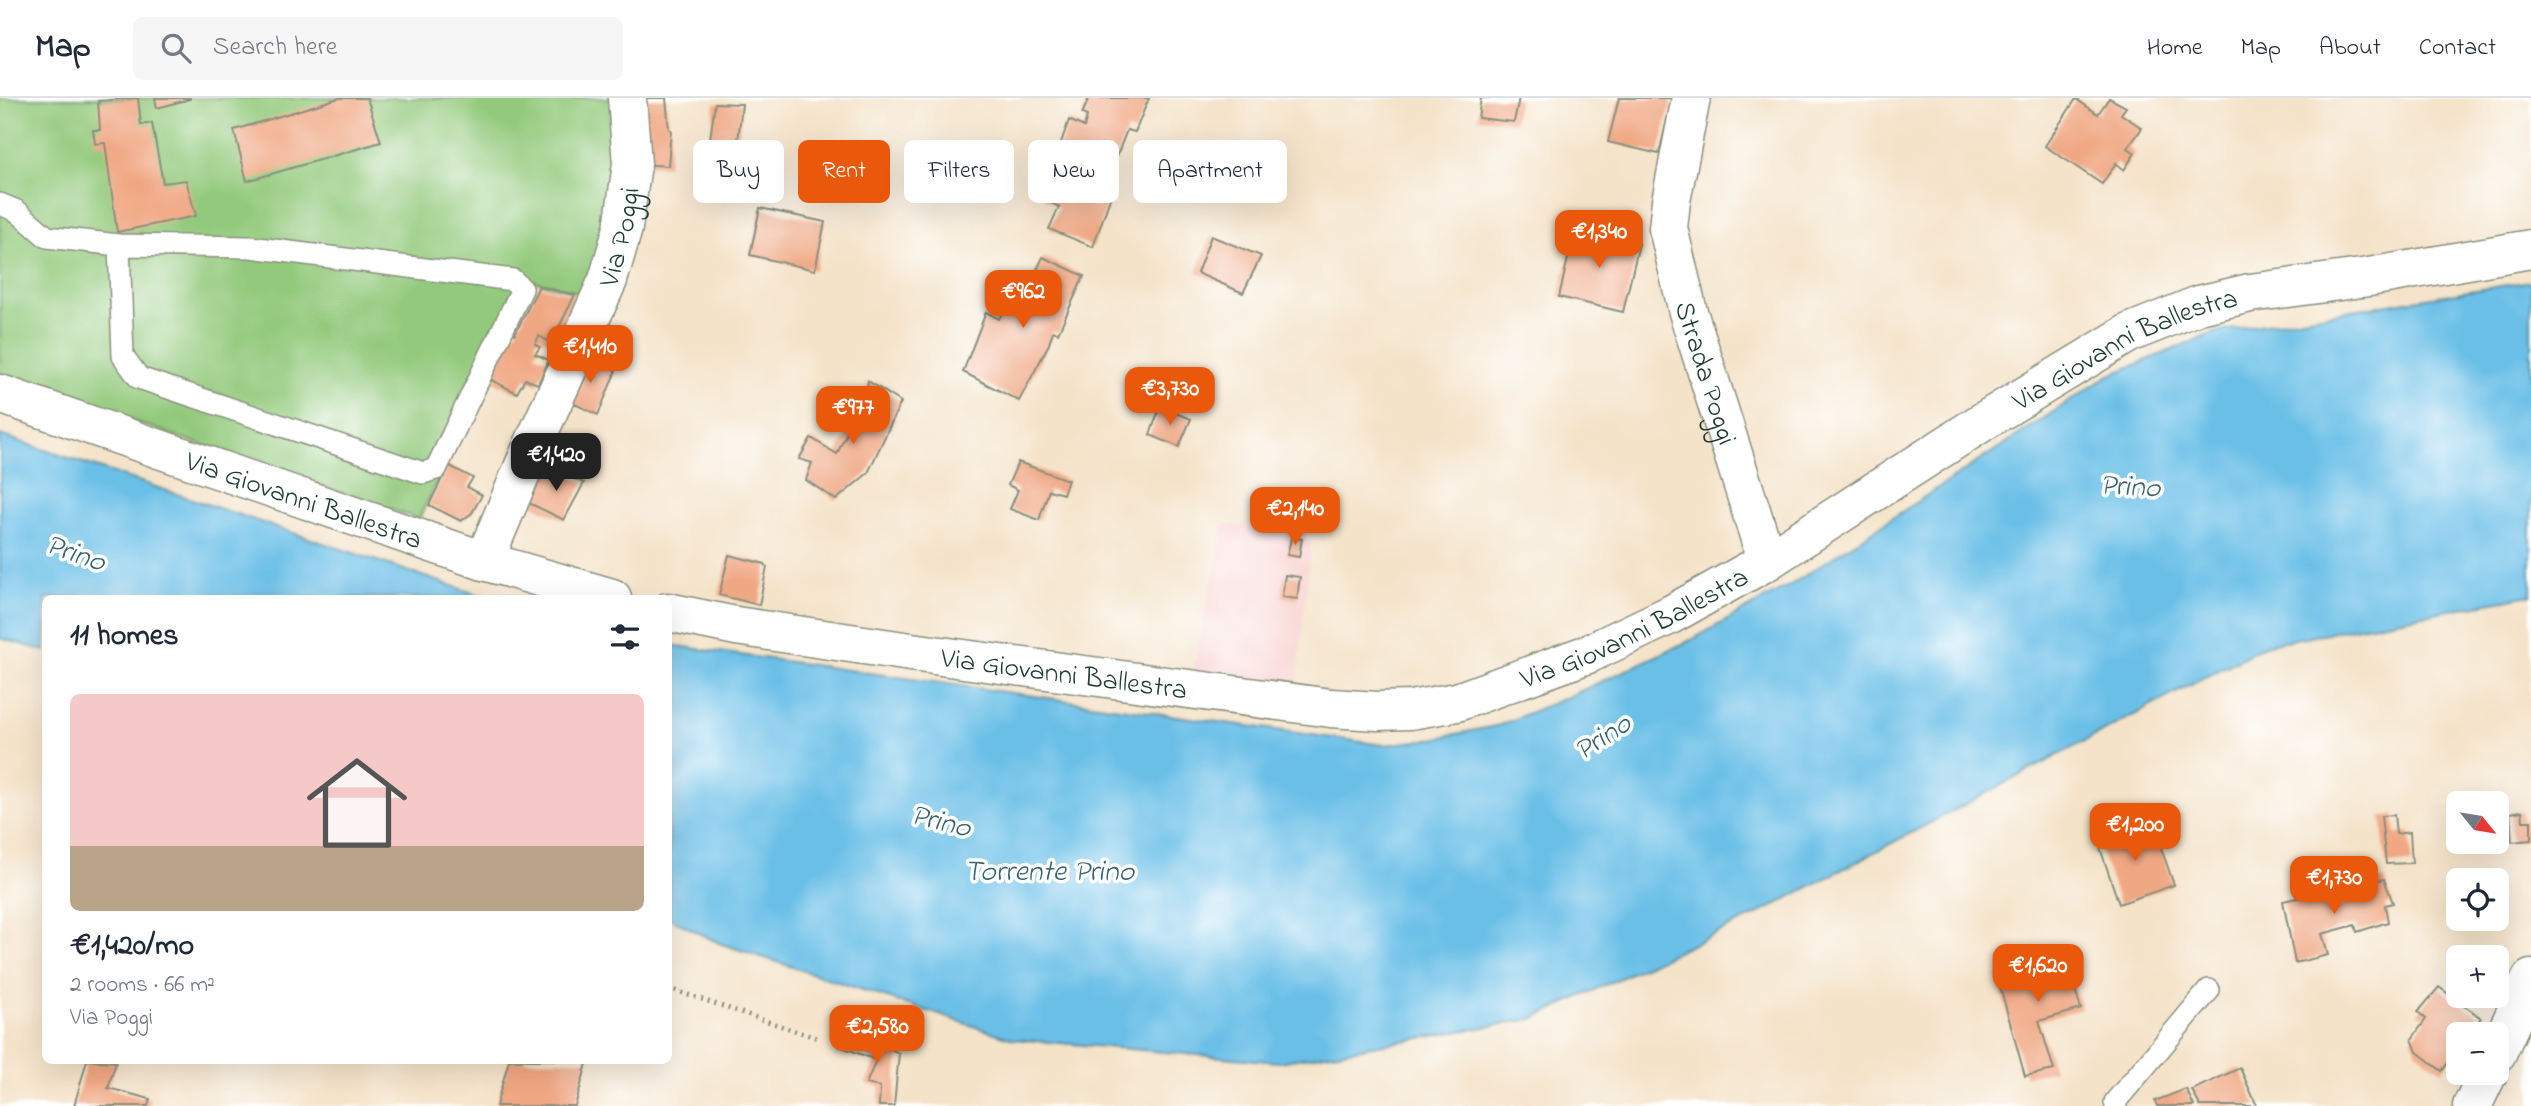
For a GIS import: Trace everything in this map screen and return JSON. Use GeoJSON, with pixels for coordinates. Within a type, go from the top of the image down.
{"type":"FeatureCollection","features":[{"type":"Feature","properties":{"kind":"street","name":"Via Poggi"},"geometry":{"type":"LineString","coordinates":[[484,561],[608,280],[623,228],[632,164],[627,98]]}},
{"type":"Feature","properties":{"kind":"street","name":"Strada Poggi"},"geometry":{"type":"LineString","coordinates":[[1691,98],[1668,228],[1688,312],[1767,561]]}},
{"type":"Feature","properties":{"kind":"street","name":"Via Giovanni Ballestra"},"geometry":{"type":"LineString","coordinates":[[672,613],[736,626],[871,646],[1331,708],[1410,710],[1457,702],[1588,654],[1670,615],[1767,561],[1984,421],[2129,333],[2199,305],[2250,293],[2369,277],[2531,249]]}},
{"type":"Feature","properties":{"kind":"street","name":"Via Giovanni Ballestra"},"geometry":{"type":"LineString","coordinates":[[0,394],[484,561],[602,595]]}},
{"type":"Feature","properties":{"kind":"street"},"geometry":{"type":"LineString","coordinates":[[2509,1027],[2531,979]]}},
{"type":"Feature","properties":{"kind":"lane"},"geometry":{"type":"LineString","coordinates":[[0,205],[17,211],[47,237],[119,246],[250,247],[513,280],[522,289],[436,469],[423,473],[139,378],[123,356],[119,246]]}},
{"type":"Feature","properties":{"kind":"lane"},"geometry":{"type":"LineString","coordinates":[[2116,1106],[2115,1102],[2209,990]]}},
{"type":"Feature","properties":{"kind":"path"},"geometry":{"type":"LineString","coordinates":[[672,989],[817,1038]]}},
{"type":"Feature","properties":{"kind":"shaded area"},"geometry":{"type":"Polygon","coordinates":[[[1225,523],[1311,540],[1297,684],[1192,673],[1225,523]]]}},
{"type":"Feature","properties":{"kind":"green space"},"geometry":{"type":"Polygon","coordinates":[[[0,98],[620,98],[612,226],[588,295],[533,281],[419,519],[0,376],[0,98]]]}},
{"type":"Feature","properties":{"kind":"water","name":"Torrente Prino"},"geometry":{"type":"Polygon","coordinates":[[[2531,281],[2531,595],[2268,644],[1758,914],[1532,1019],[1279,1062],[1013,1039],[719,943],[672,920],[672,645],[1384,745],[1432,739],[1500,725],[1691,640],[1792,584],[2108,376],[2216,332],[2531,281]]]}},
{"type":"Feature","properties":{"kind":"water","name":"Prino"},"geometry":{"type":"Polygon","coordinates":[[[0,435],[479,595],[42,595],[42,650],[0,638],[0,435]]]}},
{"type":"Feature","properties":{"kind":"building"},"geometry":{"type":"Polygon","coordinates":[[[138,98],[141,125],[152,123],[163,183],[186,180],[196,216],[117,232],[105,143],[95,144],[93,130],[100,130],[98,101],[138,98]]]}},
{"type":"Feature","properties":{"kind":"building"},"geometry":{"type":"Polygon","coordinates":[[[155,98],[190,98],[190,99],[157,108],[155,98]]]}},
{"type":"Feature","properties":{"kind":"building"},"geometry":{"type":"Polygon","coordinates":[[[339,98],[367,98],[381,142],[247,181],[234,130],[339,98]]]}},
{"type":"Feature","properties":{"kind":"building"},"geometry":{"type":"Polygon","coordinates":[[[638,98],[666,98],[671,130],[668,166],[643,164],[638,98]]]}},
{"type":"Feature","properties":{"kind":"building"},"geometry":{"type":"Polygon","coordinates":[[[1089,98],[1149,98],[1135,132],[1127,130],[1119,150],[1119,140],[1062,140],[1069,120],[1084,127],[1087,116],[1082,114],[1089,98]]]}},
{"type":"Feature","properties":{"kind":"building"},"geometry":{"type":"Polygon","coordinates":[[[1481,98],[1519,98],[1514,122],[1478,118],[1481,98]]]}},
{"type":"Feature","properties":{"kind":"building"},"geometry":{"type":"Polygon","coordinates":[[[1619,98],[1672,98],[1659,154],[1608,142],[1619,98]]]}},
{"type":"Feature","properties":{"kind":"building"},"geometry":{"type":"Polygon","coordinates":[[[2109,98],[2126,107],[2121,114],[2142,128],[2128,148],[2135,153],[2124,170],[2116,163],[2102,184],[2045,146],[2076,99],[2098,114],[2109,98]]]}},
{"type":"Feature","properties":{"kind":"building"},"geometry":{"type":"Polygon","coordinates":[[[715,103],[742,104],[738,140],[710,139],[715,103]]]}},
{"type":"Feature","properties":{"kind":"building"},"geometry":{"type":"Polygon","coordinates":[[[1052,203],[1108,203],[1093,247],[1049,229],[1059,207],[1052,203]]]}},
{"type":"Feature","properties":{"kind":"building"},"geometry":{"type":"Polygon","coordinates":[[[760,208],[825,222],[815,270],[750,255],[760,208]]]}},
{"type":"Feature","properties":{"kind":"building"},"geometry":{"type":"Polygon","coordinates":[[[1575,228],[1639,244],[1623,312],[1559,297],[1575,228]]]}},
{"type":"Feature","properties":{"kind":"building"},"geometry":{"type":"Polygon","coordinates":[[[1211,236],[1261,256],[1243,293],[1197,273],[1211,236]]]}},
{"type":"Feature","properties":{"kind":"building"},"geometry":{"type":"Polygon","coordinates":[[[1043,257],[1084,276],[1058,333],[1053,331],[1019,401],[963,372],[986,312],[999,319],[1018,284],[1028,289],[1043,257]]]}},
{"type":"Feature","properties":{"kind":"building"},"geometry":{"type":"Polygon","coordinates":[[[539,286],[575,295],[551,343],[539,336],[535,344],[540,347],[535,354],[549,360],[538,384],[525,379],[517,393],[487,378],[510,332],[515,334],[539,286]]]}},
{"type":"Feature","properties":{"kind":"building"},"geometry":{"type":"Polygon","coordinates":[[[583,355],[616,370],[598,415],[562,398],[583,355]]]}},
{"type":"Feature","properties":{"kind":"building"},"geometry":{"type":"Polygon","coordinates":[[[868,381],[901,402],[868,473],[836,500],[806,480],[812,463],[799,459],[811,438],[837,454],[867,390],[868,381]]]}},
{"type":"Feature","properties":{"kind":"building"},"geometry":{"type":"Polygon","coordinates":[[[1160,407],[1191,419],[1179,447],[1150,435],[1160,407]]]}},
{"type":"Feature","properties":{"kind":"building"},"geometry":{"type":"Polygon","coordinates":[[[1018,462],[1068,480],[1063,494],[1049,490],[1039,520],[1010,509],[1018,490],[1008,485],[1018,462]]]}},
{"type":"Feature","properties":{"kind":"building"},"geometry":{"type":"Polygon","coordinates":[[[448,465],[473,478],[467,487],[482,495],[472,513],[461,521],[429,505],[448,465]]]}},
{"type":"Feature","properties":{"kind":"building"},"geometry":{"type":"Polygon","coordinates":[[[546,466],[584,483],[564,520],[529,503],[546,466]]]}},
{"type":"Feature","properties":{"kind":"building"},"geometry":{"type":"Polygon","coordinates":[[[1291,538],[1302,539],[1299,557],[1287,555],[1291,538]]]}},
{"type":"Feature","properties":{"kind":"building"},"geometry":{"type":"Polygon","coordinates":[[[729,555],[765,564],[767,567],[759,605],[719,595],[729,555]]]}},
{"type":"Feature","properties":{"kind":"building"},"geometry":{"type":"Polygon","coordinates":[[[1285,575],[1300,577],[1297,599],[1282,597],[1285,575]]]}},
{"type":"Feature","properties":{"kind":"building"},"geometry":{"type":"Polygon","coordinates":[[[2522,811],[2523,821],[2531,821],[2531,840],[2512,842],[2510,813],[2522,811]]]}},
{"type":"Feature","properties":{"kind":"building"},"geometry":{"type":"Polygon","coordinates":[[[2394,815],[2396,834],[2410,832],[2412,863],[2386,864],[2381,816],[2394,815]]]}},
{"type":"Feature","properties":{"kind":"building"},"geometry":{"type":"Polygon","coordinates":[[[2152,822],[2174,885],[2119,904],[2097,839],[2152,822]]]}},
{"type":"Feature","properties":{"kind":"building"},"geometry":{"type":"Polygon","coordinates":[[[2384,879],[2393,903],[2385,905],[2388,922],[2357,932],[2355,925],[2322,934],[2328,955],[2295,963],[2283,901],[2384,879]]]}},
{"type":"Feature","properties":{"kind":"building"},"geometry":{"type":"Polygon","coordinates":[[[2062,946],[2081,1009],[2039,1021],[2054,1070],[2025,1076],[1997,976],[2026,971],[2022,957],[2062,946]]]}},
{"type":"Feature","properties":{"kind":"building"},"geometry":{"type":"Polygon","coordinates":[[[2439,987],[2446,992],[2446,1008],[2467,1008],[2481,1018],[2478,1022],[2446,1022],[2446,1065],[2442,1071],[2417,1052],[2412,1039],[2426,1019],[2418,1012],[2439,987]]]}},
{"type":"Feature","properties":{"kind":"building"},"geometry":{"type":"Polygon","coordinates":[[[849,1029],[899,1053],[894,1106],[879,1106],[880,1087],[866,1084],[876,1060],[839,1046],[849,1029]]]}},
{"type":"Feature","properties":{"kind":"building"},"geometry":{"type":"Polygon","coordinates":[[[86,1064],[115,1064],[108,1088],[150,1099],[148,1106],[74,1106],[86,1064]]]}},
{"type":"Feature","properties":{"kind":"building"},"geometry":{"type":"Polygon","coordinates":[[[508,1064],[587,1064],[575,1106],[496,1106],[508,1064]]]}},
{"type":"Feature","properties":{"kind":"building"},"geometry":{"type":"Polygon","coordinates":[[[2240,1068],[2257,1106],[2200,1106],[2192,1090],[2240,1068]]]}},
{"type":"Feature","properties":{"kind":"building"},"geometry":{"type":"Polygon","coordinates":[[[2186,1089],[2194,1106],[2157,1106],[2155,1101],[2186,1089]]]}}]}
